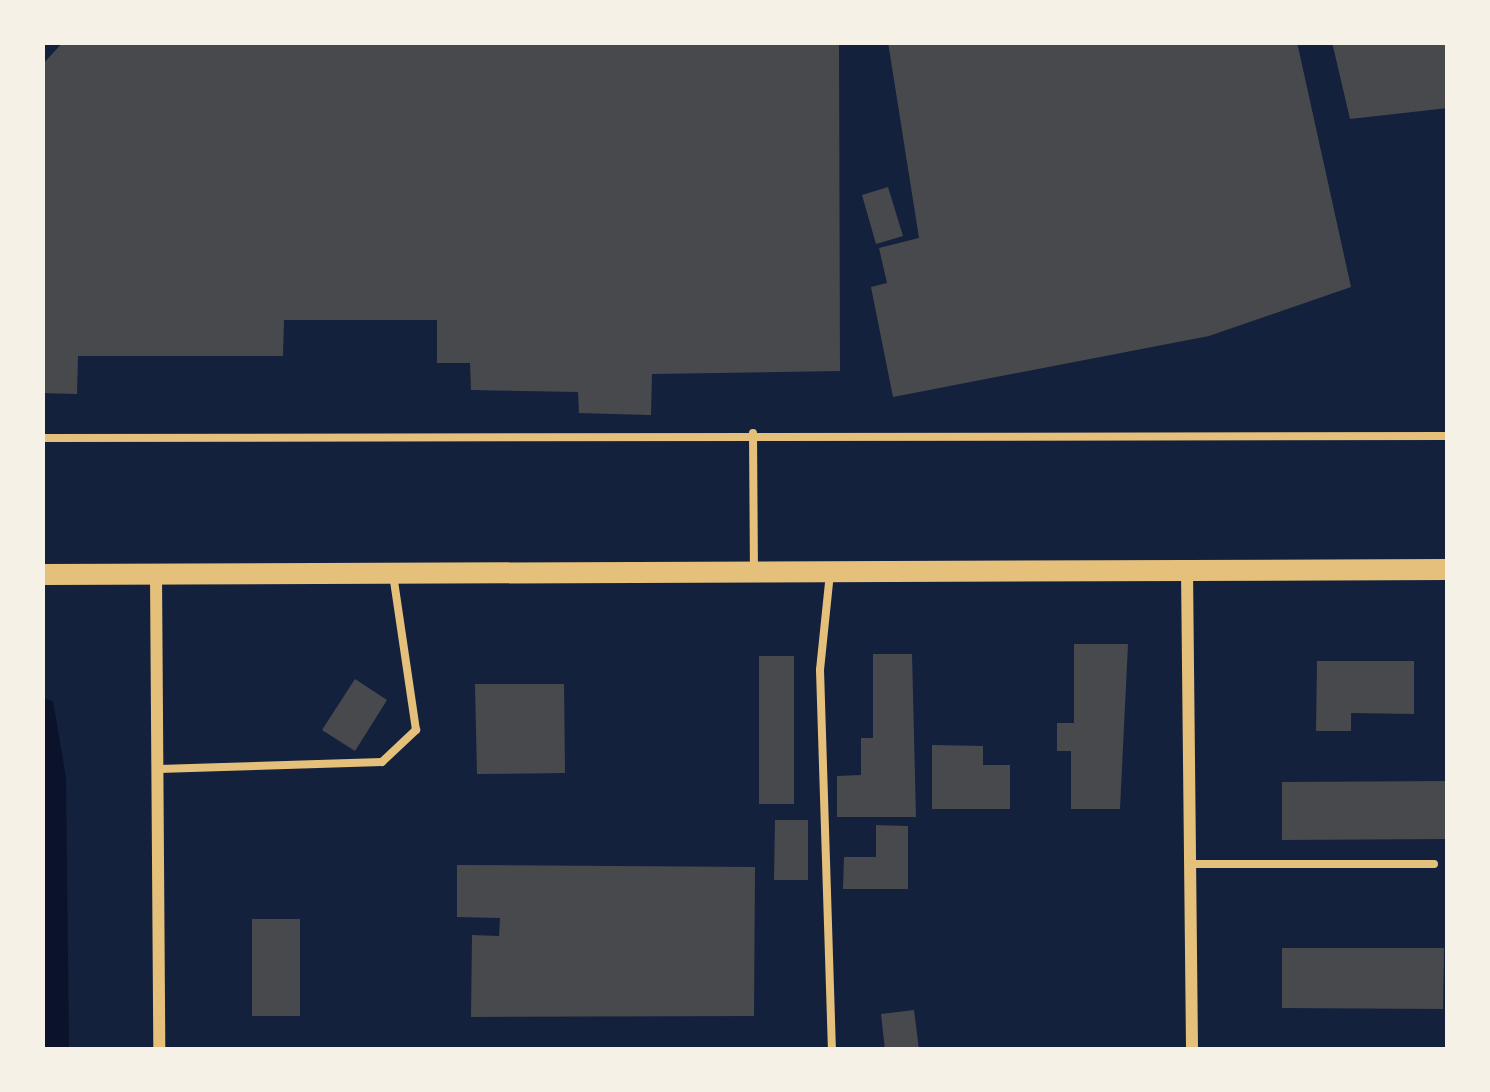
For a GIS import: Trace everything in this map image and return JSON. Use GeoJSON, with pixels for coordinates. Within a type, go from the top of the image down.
{"type":"FeatureCollection","features":[{"type":"Feature","properties":{"kind":"street"},"geometry":{"type":"LineString","coordinates":[[42,574],[1448,569]]}},
{"type":"Feature","properties":{"kind":"street"},"geometry":{"type":"LineString","coordinates":[[1187,570],[1192,1050]]}},
{"type":"Feature","properties":{"kind":"street"},"geometry":{"type":"LineString","coordinates":[[156,574],[159,1050]]}},
{"type":"Feature","properties":{"kind":"lane"},"geometry":{"type":"LineString","coordinates":[[753,433],[754,572]]}},
{"type":"Feature","properties":{"kind":"lane"},"geometry":{"type":"LineString","coordinates":[[42,438],[753,433],[1448,436]]}},
{"type":"Feature","properties":{"kind":"lane"},"geometry":{"type":"LineString","coordinates":[[830,572],[820,670],[832,1050]]}},
{"type":"Feature","properties":{"kind":"lane"},"geometry":{"type":"LineString","coordinates":[[157,770],[382,762],[416,730],[393,573]]}},
{"type":"Feature","properties":{"kind":"lane"},"geometry":{"type":"LineString","coordinates":[[1190,864],[1434,864]]}},
{"type":"Feature","properties":{"kind":"water"},"geometry":{"type":"Polygon","coordinates":[[[42,698],[53,701],[66,777],[69,1050],[42,1050],[42,698]]]}},
{"type":"Feature","properties":{"kind":"building"},"geometry":{"type":"Polygon","coordinates":[[[63,42],[839,42],[840,371],[652,374],[651,415],[579,413],[578,392],[471,390],[470,363],[437,363],[437,320],[284,320],[283,356],[78,356],[77,394],[42,393],[43,64],[63,42]]]}},
{"type":"Feature","properties":{"kind":"building"},"geometry":{"type":"Polygon","coordinates":[[[888,42],[1297,42],[1351,287],[1209,336],[893,397],[871,287],[887,283],[879,248],[919,238],[888,42]]]}},
{"type":"Feature","properties":{"kind":"building"},"geometry":{"type":"Polygon","coordinates":[[[1332,42],[1448,42],[1448,108],[1350,119],[1332,42]]]}},
{"type":"Feature","properties":{"kind":"building"},"geometry":{"type":"Polygon","coordinates":[[[888,187],[903,236],[876,244],[862,195],[888,187]]]}},
{"type":"Feature","properties":{"kind":"building"},"geometry":{"type":"Polygon","coordinates":[[[1074,644],[1128,644],[1120,809],[1071,809],[1071,751],[1057,751],[1057,723],[1074,723],[1074,644]]]}},
{"type":"Feature","properties":{"kind":"building"},"geometry":{"type":"Polygon","coordinates":[[[873,654],[912,654],[916,817],[837,817],[837,776],[861,775],[861,738],[873,738],[873,654]]]}},
{"type":"Feature","properties":{"kind":"building"},"geometry":{"type":"Polygon","coordinates":[[[759,656],[794,656],[794,804],[759,804],[759,656]]]}},
{"type":"Feature","properties":{"kind":"building"},"geometry":{"type":"Polygon","coordinates":[[[1317,661],[1414,661],[1414,714],[1351,713],[1351,731],[1316,731],[1317,661]]]}},
{"type":"Feature","properties":{"kind":"building"},"geometry":{"type":"Polygon","coordinates":[[[355,679],[387,700],[355,751],[322,730],[355,679]]]}},
{"type":"Feature","properties":{"kind":"building"},"geometry":{"type":"Polygon","coordinates":[[[475,684],[564,684],[565,773],[477,774],[475,684]]]}},
{"type":"Feature","properties":{"kind":"building"},"geometry":{"type":"Polygon","coordinates":[[[932,745],[983,746],[983,765],[1010,765],[1010,809],[932,809],[932,745]]]}},
{"type":"Feature","properties":{"kind":"building"},"geometry":{"type":"Polygon","coordinates":[[[1448,781],[1448,839],[1282,840],[1282,782],[1448,781]]]}},
{"type":"Feature","properties":{"kind":"building"},"geometry":{"type":"Polygon","coordinates":[[[775,820],[808,820],[808,880],[774,880],[775,820]]]}},
{"type":"Feature","properties":{"kind":"building"},"geometry":{"type":"Polygon","coordinates":[[[876,825],[908,826],[908,889],[843,889],[844,857],[876,857],[876,825]]]}},
{"type":"Feature","properties":{"kind":"building"},"geometry":{"type":"Polygon","coordinates":[[[457,865],[755,867],[754,1016],[471,1017],[472,935],[499,936],[500,918],[457,917],[457,865]]]}},
{"type":"Feature","properties":{"kind":"building"},"geometry":{"type":"Polygon","coordinates":[[[252,919],[300,919],[300,1016],[252,1016],[252,919]]]}},
{"type":"Feature","properties":{"kind":"building"},"geometry":{"type":"Polygon","coordinates":[[[1282,948],[1444,948],[1443,1009],[1282,1008],[1282,948]]]}},
{"type":"Feature","properties":{"kind":"building"},"geometry":{"type":"Polygon","coordinates":[[[914,1010],[919,1050],[885,1050],[881,1014],[914,1010]]]}}]}
